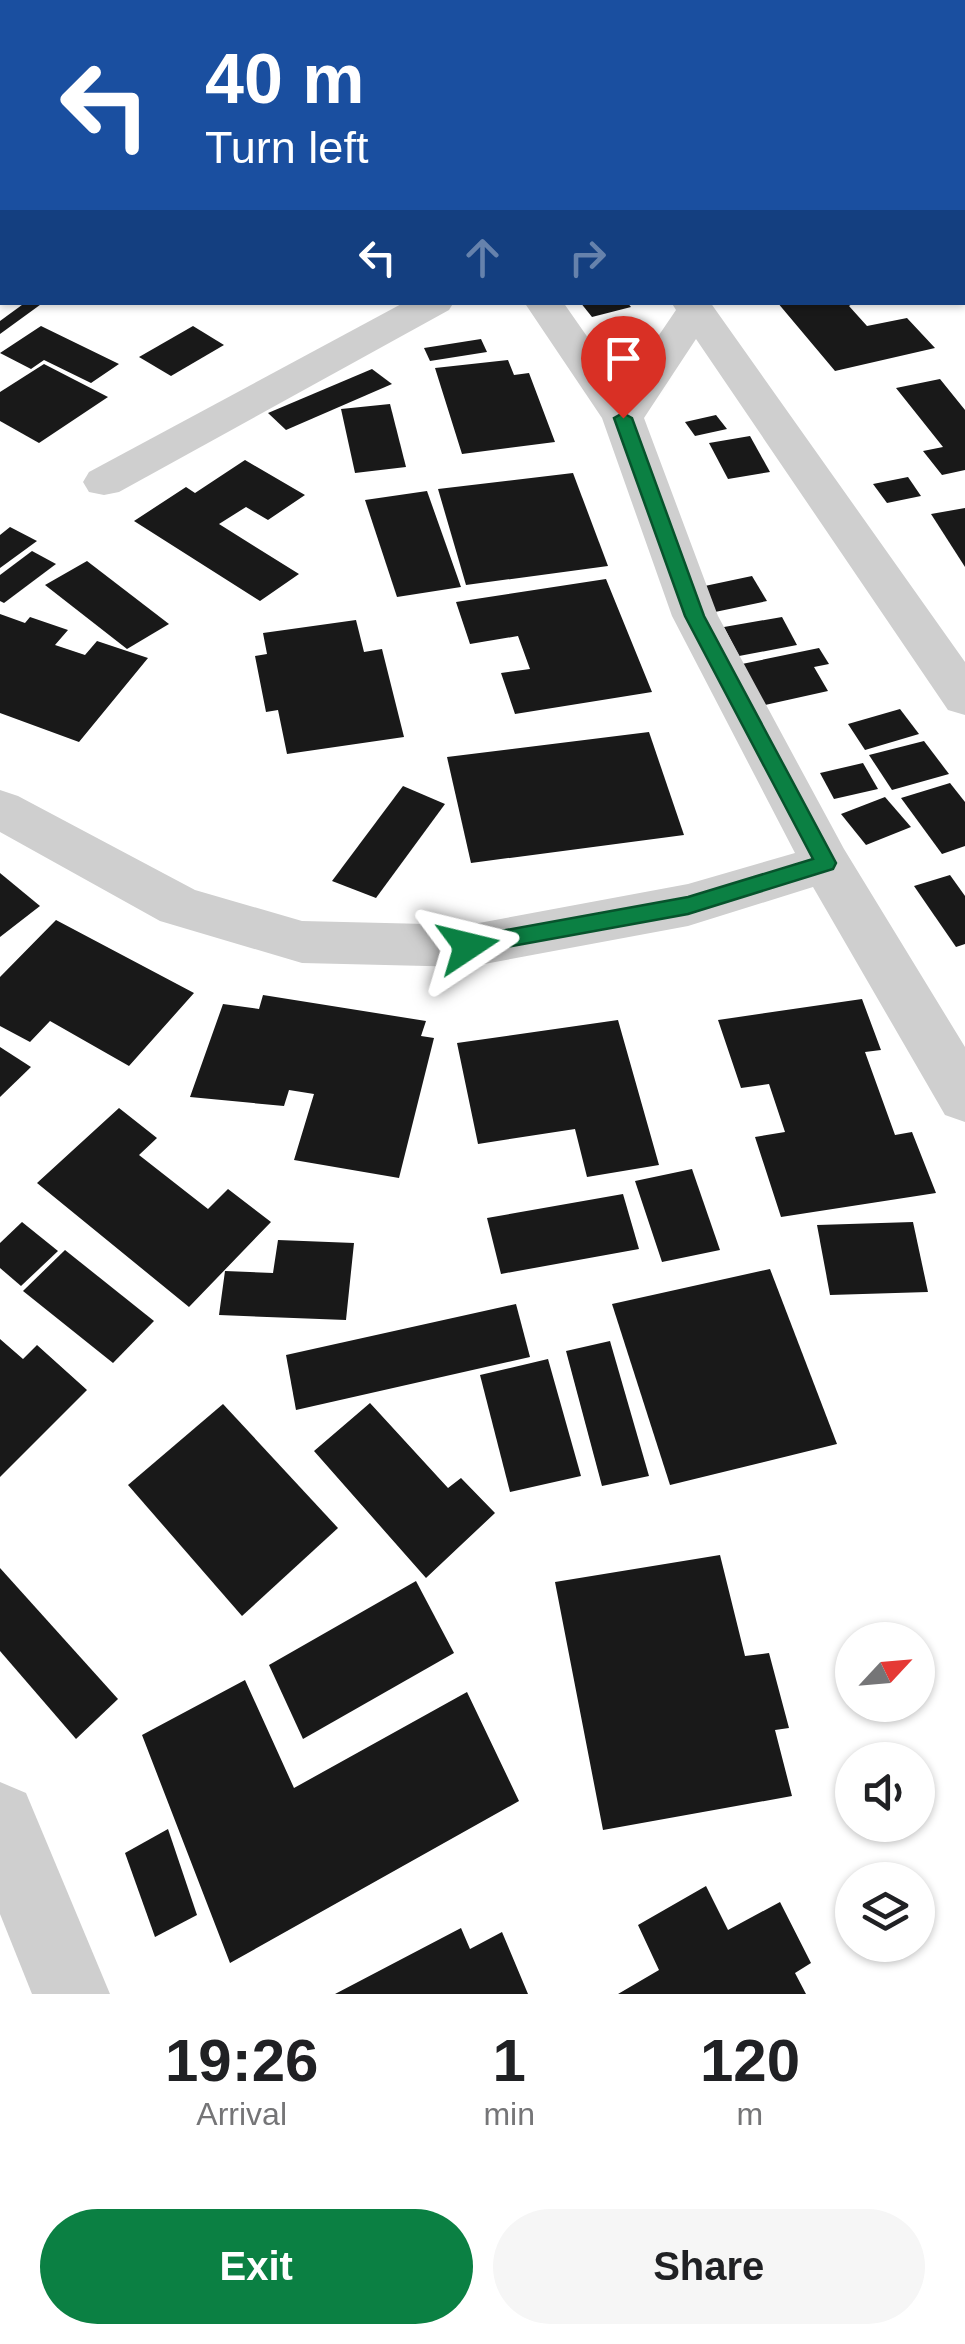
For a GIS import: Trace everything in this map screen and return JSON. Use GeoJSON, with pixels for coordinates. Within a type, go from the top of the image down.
{"type":"FeatureCollection","features":[{"type":"Feature","properties":{"kind":"street"},"geometry":{"type":"LineString","coordinates":[[104,482],[429,305]]}},
{"type":"Feature","properties":{"kind":"street"},"geometry":{"type":"LineString","coordinates":[[545,305],[623,418],[695,616],[826,863],[965,1098]]}},
{"type":"Feature","properties":{"kind":"street"},"geometry":{"type":"LineString","coordinates":[[623,418],[693,306],[965,698]]}},
{"type":"Feature","properties":{"kind":"street"},"geometry":{"type":"LineString","coordinates":[[0,809],[179,906],[302,942],[468,946],[688,905],[826,863]]}},
{"type":"Feature","properties":{"kind":"street"},"geometry":{"type":"LineString","coordinates":[[0,1819],[71,1994]]}},
{"type":"Feature","properties":{"kind":"building"},"geometry":{"type":"Polygon","coordinates":[[[22,305],[40,305],[0,334],[0,321],[22,305]]]}},
{"type":"Feature","properties":{"kind":"building"},"geometry":{"type":"Polygon","coordinates":[[[582,305],[631,307],[592,317],[582,305]]]}},
{"type":"Feature","properties":{"kind":"building"},"geometry":{"type":"Polygon","coordinates":[[[780,305],[850,305],[867,326],[907,318],[935,348],[835,371],[780,305]]]}},
{"type":"Feature","properties":{"kind":"building"},"geometry":{"type":"Polygon","coordinates":[[[41,326],[119,364],[91,383],[44,360],[31,369],[0,353],[41,326]]]}},
{"type":"Feature","properties":{"kind":"building"},"geometry":{"type":"Polygon","coordinates":[[[193,326],[224,345],[171,376],[139,357],[193,326]]]}},
{"type":"Feature","properties":{"kind":"building"},"geometry":{"type":"Polygon","coordinates":[[[481,339],[487,352],[430,361],[424,348],[481,339]]]}},
{"type":"Feature","properties":{"kind":"building"},"geometry":{"type":"Polygon","coordinates":[[[508,360],[514,375],[529,373],[555,442],[462,454],[435,368],[508,360]]]}},
{"type":"Feature","properties":{"kind":"building"},"geometry":{"type":"Polygon","coordinates":[[[44,364],[108,397],[39,443],[0,421],[0,392],[44,364]]]}},
{"type":"Feature","properties":{"kind":"building"},"geometry":{"type":"Polygon","coordinates":[[[372,369],[392,384],[286,430],[268,413],[372,369]]]}},
{"type":"Feature","properties":{"kind":"building"},"geometry":{"type":"Polygon","coordinates":[[[940,379],[965,410],[965,470],[942,475],[923,451],[943,447],[896,388],[940,379]]]}},
{"type":"Feature","properties":{"kind":"building"},"geometry":{"type":"Polygon","coordinates":[[[390,404],[406,467],[355,473],[341,409],[390,404]]]}},
{"type":"Feature","properties":{"kind":"building"},"geometry":{"type":"Polygon","coordinates":[[[716,415],[727,429],[695,436],[685,422],[716,415]]]}},
{"type":"Feature","properties":{"kind":"building"},"geometry":{"type":"Polygon","coordinates":[[[750,436],[770,472],[728,479],[709,443],[750,436]]]}},
{"type":"Feature","properties":{"kind":"building"},"geometry":{"type":"Polygon","coordinates":[[[245,460],[305,495],[268,520],[246,507],[219,524],[299,574],[260,601],[134,521],[186,487],[195,493],[245,460]]]}},
{"type":"Feature","properties":{"kind":"building"},"geometry":{"type":"Polygon","coordinates":[[[573,473],[608,566],[466,585],[438,489],[573,473]]]}},
{"type":"Feature","properties":{"kind":"building"},"geometry":{"type":"Polygon","coordinates":[[[908,477],[921,496],[887,503],[873,484],[908,477]]]}},
{"type":"Feature","properties":{"kind":"building"},"geometry":{"type":"Polygon","coordinates":[[[427,491],[461,587],[397,597],[365,500],[427,491]]]}},
{"type":"Feature","properties":{"kind":"building"},"geometry":{"type":"Polygon","coordinates":[[[965,508],[965,567],[931,514],[965,508]]]}},
{"type":"Feature","properties":{"kind":"building"},"geometry":{"type":"Polygon","coordinates":[[[10,527],[37,541],[0,568],[0,535],[10,527]]]}},
{"type":"Feature","properties":{"kind":"building"},"geometry":{"type":"Polygon","coordinates":[[[32,551],[56,564],[4,603],[0,601],[0,575],[32,551]]]}},
{"type":"Feature","properties":{"kind":"building"},"geometry":{"type":"Polygon","coordinates":[[[87,561],[169,624],[127,649],[45,585],[87,561]]]}},
{"type":"Feature","properties":{"kind":"building"},"geometry":{"type":"Polygon","coordinates":[[[752,576],[767,601],[715,612],[700,587],[752,576]]]}},
{"type":"Feature","properties":{"kind":"building"},"geometry":{"type":"Polygon","coordinates":[[[606,579],[652,692],[515,714],[501,673],[530,669],[518,636],[470,644],[456,602],[606,579]]]}},
{"type":"Feature","properties":{"kind":"building"},"geometry":{"type":"Polygon","coordinates":[[[0,614],[25,623],[30,617],[68,630],[55,645],[85,655],[97,641],[148,658],[79,742],[0,713],[0,614]]]}},
{"type":"Feature","properties":{"kind":"building"},"geometry":{"type":"Polygon","coordinates":[[[782,617],[797,645],[739,656],[724,627],[782,617]]]}},
{"type":"Feature","properties":{"kind":"building"},"geometry":{"type":"Polygon","coordinates":[[[356,620],[364,652],[382,649],[404,737],[287,754],[278,710],[266,712],[255,656],[267,654],[263,633],[356,620]]]}},
{"type":"Feature","properties":{"kind":"building"},"geometry":{"type":"Polygon","coordinates":[[[819,648],[829,664],[814,667],[828,691],[765,705],[742,664],[819,648]]]}},
{"type":"Feature","properties":{"kind":"building"},"geometry":{"type":"Polygon","coordinates":[[[900,709],[919,734],[865,750],[848,724],[900,709]]]}},
{"type":"Feature","properties":{"kind":"building"},"geometry":{"type":"Polygon","coordinates":[[[649,732],[684,835],[471,863],[447,757],[649,732]]]}},
{"type":"Feature","properties":{"kind":"building"},"geometry":{"type":"Polygon","coordinates":[[[924,741],[949,774],[892,790],[869,755],[924,741]]]}},
{"type":"Feature","properties":{"kind":"building"},"geometry":{"type":"Polygon","coordinates":[[[863,763],[878,789],[834,799],[820,773],[863,763]]]}},
{"type":"Feature","properties":{"kind":"building"},"geometry":{"type":"Polygon","coordinates":[[[950,783],[965,802],[965,846],[942,854],[901,798],[950,783]]]}},
{"type":"Feature","properties":{"kind":"building"},"geometry":{"type":"Polygon","coordinates":[[[403,786],[445,804],[376,898],[332,881],[403,786]]]}},
{"type":"Feature","properties":{"kind":"building"},"geometry":{"type":"Polygon","coordinates":[[[885,797],[911,827],[866,845],[841,814],[885,797]]]}},
{"type":"Feature","properties":{"kind":"building"},"geometry":{"type":"Polygon","coordinates":[[[0,873],[40,906],[0,937],[0,873]]]}},
{"type":"Feature","properties":{"kind":"building"},"geometry":{"type":"Polygon","coordinates":[[[950,875],[965,896],[965,944],[956,947],[914,886],[950,875]]]}},
{"type":"Feature","properties":{"kind":"building"},"geometry":{"type":"Polygon","coordinates":[[[56,920],[194,993],[129,1066],[50,1021],[30,1042],[0,1026],[0,977],[56,920]]]}},
{"type":"Feature","properties":{"kind":"building"},"geometry":{"type":"Polygon","coordinates":[[[263,995],[426,1021],[421,1036],[434,1038],[399,1178],[294,1160],[314,1094],[289,1090],[284,1106],[190,1097],[223,1004],[259,1009],[263,995]]]}},
{"type":"Feature","properties":{"kind":"building"},"geometry":{"type":"Polygon","coordinates":[[[862,999],[881,1050],[865,1052],[895,1135],[912,1132],[936,1193],[781,1217],[755,1137],[785,1132],[769,1084],[741,1088],[718,1020],[862,999]]]}},
{"type":"Feature","properties":{"kind":"building"},"geometry":{"type":"Polygon","coordinates":[[[618,1020],[659,1165],[587,1177],[575,1129],[478,1144],[457,1043],[618,1020]]]}},
{"type":"Feature","properties":{"kind":"building"},"geometry":{"type":"Polygon","coordinates":[[[0,1047],[31,1067],[0,1097],[0,1047]]]}},
{"type":"Feature","properties":{"kind":"building"},"geometry":{"type":"Polygon","coordinates":[[[119,1108],[157,1138],[139,1155],[208,1209],[228,1189],[271,1222],[189,1307],[37,1183],[119,1108]]]}},
{"type":"Feature","properties":{"kind":"building"},"geometry":{"type":"Polygon","coordinates":[[[692,1169],[720,1250],[662,1262],[635,1181],[692,1169]]]}},
{"type":"Feature","properties":{"kind":"building"},"geometry":{"type":"Polygon","coordinates":[[[623,1194],[639,1249],[501,1274],[487,1218],[623,1194]]]}},
{"type":"Feature","properties":{"kind":"building"},"geometry":{"type":"Polygon","coordinates":[[[22,1222],[58,1251],[21,1286],[0,1268],[0,1243],[22,1222]]]}},
{"type":"Feature","properties":{"kind":"building"},"geometry":{"type":"Polygon","coordinates":[[[913,1222],[928,1292],[830,1295],[817,1225],[913,1222]]]}},
{"type":"Feature","properties":{"kind":"building"},"geometry":{"type":"Polygon","coordinates":[[[278,1240],[354,1243],[346,1320],[219,1315],[225,1271],[273,1273],[278,1240]]]}},
{"type":"Feature","properties":{"kind":"building"},"geometry":{"type":"Polygon","coordinates":[[[65,1250],[154,1321],[113,1363],[23,1291],[65,1250]]]}},
{"type":"Feature","properties":{"kind":"building"},"geometry":{"type":"Polygon","coordinates":[[[770,1269],[837,1444],[670,1485],[612,1304],[770,1269]]]}},
{"type":"Feature","properties":{"kind":"building"},"geometry":{"type":"Polygon","coordinates":[[[516,1304],[530,1357],[296,1410],[286,1355],[516,1304]]]}},
{"type":"Feature","properties":{"kind":"building"},"geometry":{"type":"Polygon","coordinates":[[[0,1339],[23,1359],[37,1345],[87,1390],[0,1477],[0,1339]]]}},
{"type":"Feature","properties":{"kind":"building"},"geometry":{"type":"Polygon","coordinates":[[[610,1341],[649,1476],[602,1486],[566,1351],[610,1341]]]}},
{"type":"Feature","properties":{"kind":"building"},"geometry":{"type":"Polygon","coordinates":[[[548,1359],[581,1476],[510,1492],[480,1375],[548,1359]]]}},
{"type":"Feature","properties":{"kind":"building"},"geometry":{"type":"Polygon","coordinates":[[[370,1403],[448,1488],[461,1478],[495,1513],[426,1578],[314,1451],[370,1403]]]}},
{"type":"Feature","properties":{"kind":"building"},"geometry":{"type":"Polygon","coordinates":[[[223,1404],[338,1528],[242,1616],[128,1485],[223,1404]]]}},
{"type":"Feature","properties":{"kind":"building"},"geometry":{"type":"Polygon","coordinates":[[[720,1555],[745,1656],[769,1653],[789,1728],[775,1730],[792,1796],[603,1830],[555,1582],[720,1555]]]}},
{"type":"Feature","properties":{"kind":"building"},"geometry":{"type":"Polygon","coordinates":[[[0,1568],[118,1699],[76,1739],[0,1651],[0,1568]]]}},
{"type":"Feature","properties":{"kind":"building"},"geometry":{"type":"Polygon","coordinates":[[[416,1581],[454,1653],[303,1739],[269,1665],[416,1581]]]}},
{"type":"Feature","properties":{"kind":"building"},"geometry":{"type":"Polygon","coordinates":[[[245,1680],[294,1788],[467,1692],[519,1801],[230,1963],[142,1735],[245,1680]]]}},
{"type":"Feature","properties":{"kind":"building"},"geometry":{"type":"Polygon","coordinates":[[[168,1829],[197,1915],[155,1937],[125,1853],[168,1829]]]}},
{"type":"Feature","properties":{"kind":"building"},"geometry":{"type":"Polygon","coordinates":[[[706,1886],[728,1930],[780,1902],[811,1963],[795,1973],[806,1994],[618,1994],[659,1970],[638,1925],[706,1886]]]}},
{"type":"Feature","properties":{"kind":"building"},"geometry":{"type":"Polygon","coordinates":[[[461,1928],[470,1949],[502,1932],[528,1994],[335,1994],[461,1928]]]}},
{"type":"Feature","properties":{"kind":"route"},"geometry":{"type":"LineString","coordinates":[[468,946],[688,905],[826,863],[695,616],[623,418]]}}]}
